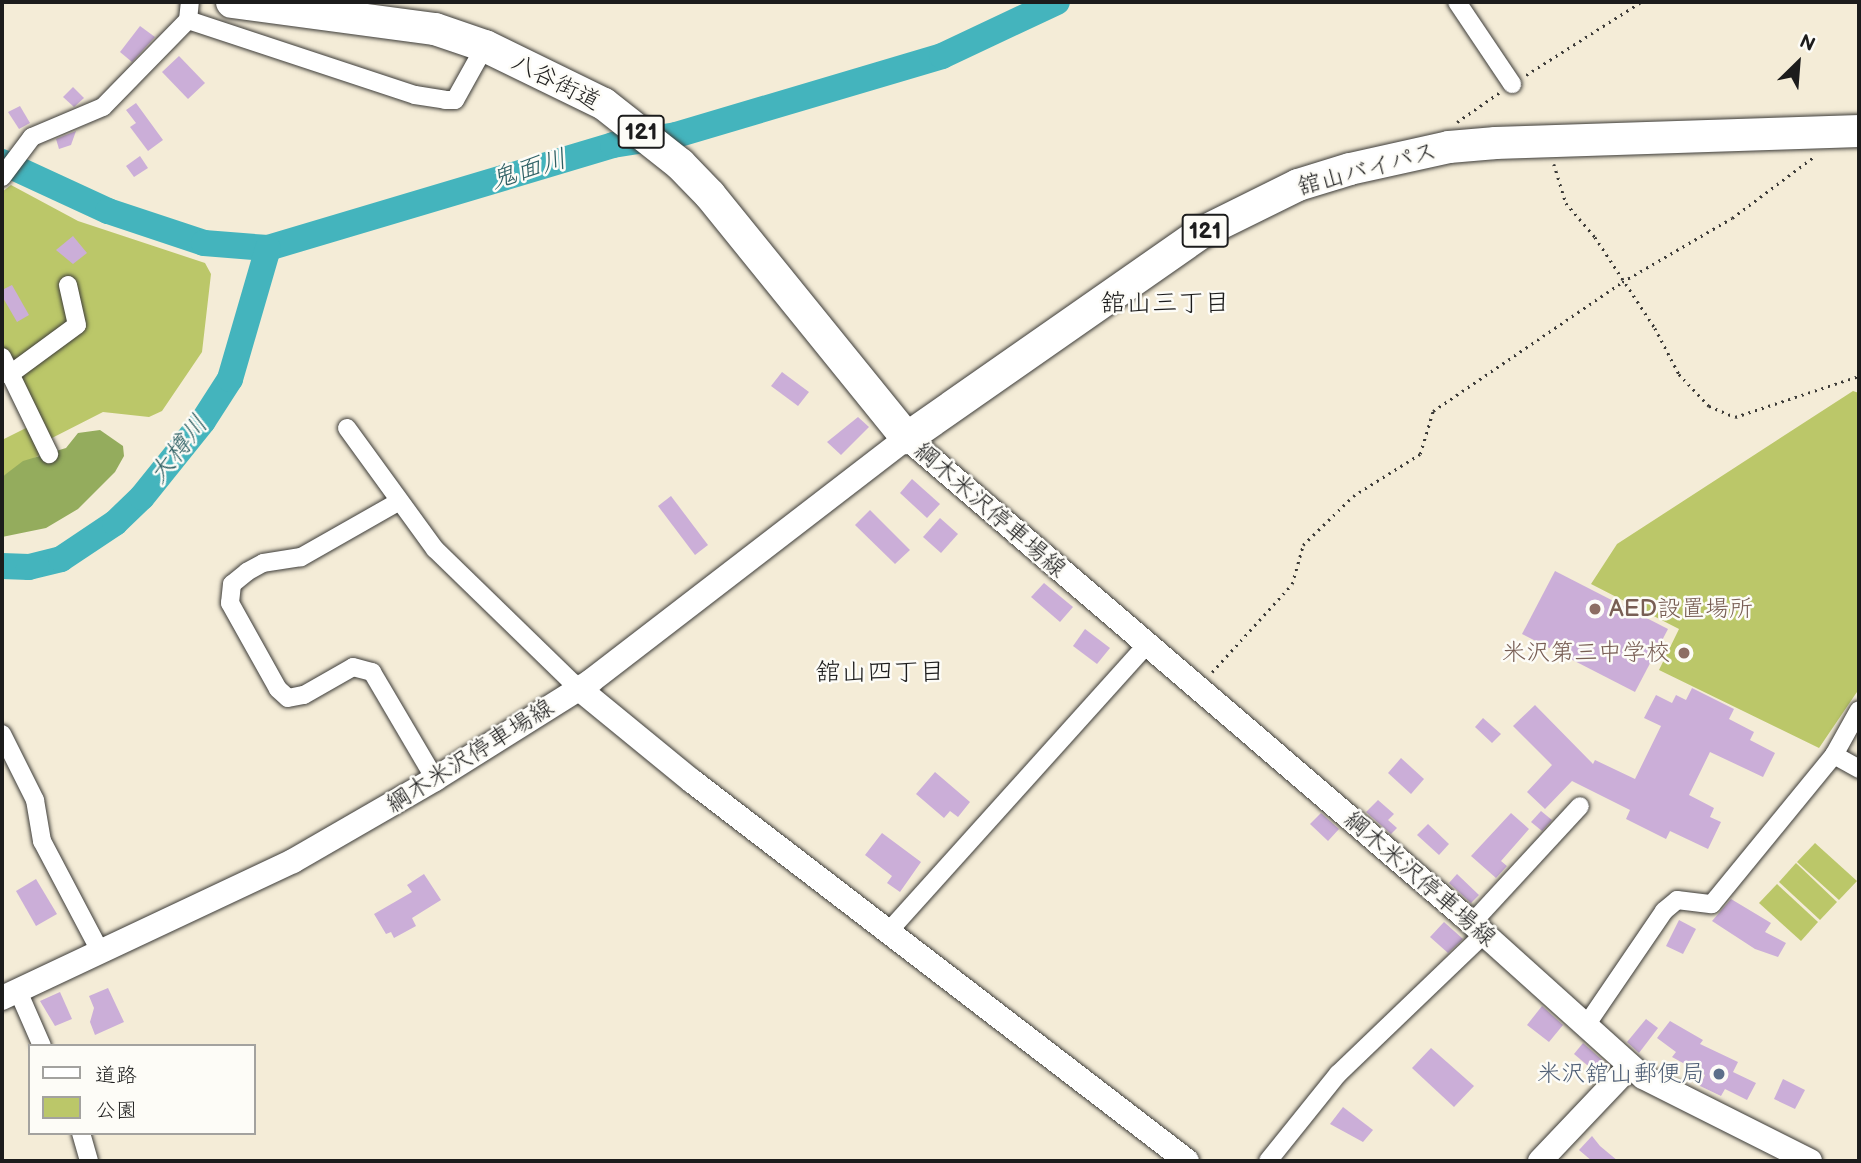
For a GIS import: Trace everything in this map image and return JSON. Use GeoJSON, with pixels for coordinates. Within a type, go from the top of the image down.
{"type":"FeatureCollection","features":[{"type":"Feature","properties":{"kind":"highway","name":"八谷街道"},"geometry":{"type":"LineString","coordinates":[[232,2],[390,20],[485,46],[563,83],[639,130],[710,195],[907,438]]}},
{"type":"Feature","properties":{"kind":"highway","name":"舘山バイパス"},"geometry":{"type":"LineString","coordinates":[[907,438],[1201,233],[1298,185],[1449,146],[1552,139],[1859,131]]}},
{"type":"Feature","properties":{"kind":"main road","name":"綱木米沢停車場線"},"geometry":{"type":"LineString","coordinates":[[10,994],[293,861],[435,779],[577,687],[907,438],[1478,929],[1587,1024],[1630,1066],[1656,1085],[1810,1161]]}},
{"type":"Feature","properties":{"kind":"main road"},"geometry":{"type":"LineString","coordinates":[[577,687],[888,932],[1187,1161]]}},
{"type":"Feature","properties":{"kind":"main road"},"geometry":{"type":"LineString","coordinates":[[1540,1161],[1630,1066]]}},
{"type":"Feature","properties":{"kind":"street"},"geometry":{"type":"LineString","coordinates":[[1457,2],[1512,84]]}},
{"type":"Feature","properties":{"kind":"street"},"geometry":{"type":"LineString","coordinates":[[2,177],[24,146],[43,132],[103,107],[189,11],[340,71],[445,100],[455,100],[485,46]]}},
{"type":"Feature","properties":{"kind":"street"},"geometry":{"type":"LineString","coordinates":[[9,375],[77,325],[68,285]]}},
{"type":"Feature","properties":{"kind":"street"},"geometry":{"type":"LineString","coordinates":[[2,357],[49,454]]}},
{"type":"Feature","properties":{"kind":"street"},"geometry":{"type":"LineString","coordinates":[[347,428],[398,502],[435,549],[577,687]]}},
{"type":"Feature","properties":{"kind":"street"},"geometry":{"type":"LineString","coordinates":[[398,502],[301,557],[263,562],[232,584],[230,603],[278,690],[288,698],[304,695],[354,667],[372,672],[435,779]]}},
{"type":"Feature","properties":{"kind":"street"},"geometry":{"type":"LineString","coordinates":[[888,932],[1146,645]]}},
{"type":"Feature","properties":{"kind":"street"},"geometry":{"type":"LineString","coordinates":[[1587,1024],[1664,912],[1677,900],[1712,904],[1834,755],[1859,710]]}},
{"type":"Feature","properties":{"kind":"street"},"geometry":{"type":"LineString","coordinates":[[2,734],[35,800],[42,841],[101,953]]}},
{"type":"Feature","properties":{"kind":"street"},"geometry":{"type":"LineString","coordinates":[[1834,755],[1859,769]]}},
{"type":"Feature","properties":{"kind":"street"},"geometry":{"type":"LineString","coordinates":[[1268,1161],[1338,1074],[1478,929],[1580,806]]}},
{"type":"Feature","properties":{"kind":"street"},"geometry":{"type":"LineString","coordinates":[[10,994],[42,1044]]}},
{"type":"Feature","properties":{"kind":"street"},"geometry":{"type":"LineString","coordinates":[[82,1135],[89,1161]]}},
{"type":"Feature","properties":{"kind":"path"},"geometry":{"type":"LineString","coordinates":[[1449,146],[1462,115],[1642,2]]}},
{"type":"Feature","properties":{"kind":"path"},"geometry":{"type":"LineString","coordinates":[[1198,688],[1292,584],[1303,545],[1353,496],[1420,454],[1433,411],[1622,282],[1732,218],[1817,155],[1816,132]]}},
{"type":"Feature","properties":{"kind":"path"},"geometry":{"type":"LineString","coordinates":[[1552,139],[1559,190],[1664,341],[1679,373],[1709,406],[1735,417],[1859,376]]}},
{"type":"Feature","properties":{"kind":"green space"},"geometry":{"type":"Polygon","coordinates":[[[11,185],[78,221],[205,263],[211,274],[202,352],[162,411],[149,417],[103,412],[50,439],[2,345],[2,192],[11,185]]]}},
{"type":"Feature","properties":{"kind":"green space"},"geometry":{"type":"Polygon","coordinates":[[[1853,391],[1859,393],[1859,689],[1819,748],[1659,670],[1679,629],[1591,584],[1617,544],[1853,391]]]}},
{"type":"Feature","properties":{"kind":"green space"},"geometry":{"type":"Polygon","coordinates":[[[30,426],[43,453],[2,477],[2,440],[30,426]]]}},
{"type":"Feature","properties":{"kind":"green space"},"geometry":{"type":"Polygon","coordinates":[[[100,430],[123,446],[124,456],[115,472],[78,509],[46,528],[2,537],[2,477],[23,461],[66,448],[78,433],[100,430]]]}},
{"type":"Feature","properties":{"kind":"green space"},"geometry":{"type":"Polygon","coordinates":[[[1815,843],[1857,881],[1839,900],[1797,862],[1815,843]]]}},
{"type":"Feature","properties":{"kind":"green space"},"geometry":{"type":"Polygon","coordinates":[[[1796,863],[1837,902],[1820,920],[1779,882],[1796,863]]]}},
{"type":"Feature","properties":{"kind":"green space"},"geometry":{"type":"Polygon","coordinates":[[[1777,884],[1818,922],[1801,941],[1759,903],[1777,884]]]}},
{"type":"Feature","properties":{"kind":"building"},"geometry":{"type":"Polygon","coordinates":[[[140,26],[155,37],[132,62],[120,52],[140,26]]]}},
{"type":"Feature","properties":{"kind":"building"},"geometry":{"type":"Polygon","coordinates":[[[179,56],[205,83],[188,99],[162,72],[179,56]]]}},
{"type":"Feature","properties":{"kind":"building"},"geometry":{"type":"Polygon","coordinates":[[[73,87],[84,98],[74,107],[63,97],[73,87]]]}},
{"type":"Feature","properties":{"kind":"building"},"geometry":{"type":"Polygon","coordinates":[[[136,103],[163,140],[148,151],[130,127],[136,123],[126,110],[136,103]]]}},
{"type":"Feature","properties":{"kind":"building"},"geometry":{"type":"Polygon","coordinates":[[[20,106],[30,123],[19,129],[8,112],[20,106]]]}},
{"type":"Feature","properties":{"kind":"building"},"geometry":{"type":"Polygon","coordinates":[[[76,131],[71,145],[59,149],[56,139],[76,131]]]}},
{"type":"Feature","properties":{"kind":"building"},"geometry":{"type":"Polygon","coordinates":[[[140,156],[148,168],[134,177],[126,166],[140,156]]]}},
{"type":"Feature","properties":{"kind":"building"},"geometry":{"type":"Polygon","coordinates":[[[73,236],[87,253],[73,264],[56,250],[73,236]]]}},
{"type":"Feature","properties":{"kind":"building"},"geometry":{"type":"Polygon","coordinates":[[[12,285],[29,315],[17,322],[2,296],[2,290],[12,285]]]}},
{"type":"Feature","properties":{"kind":"building"},"geometry":{"type":"Polygon","coordinates":[[[782,372],[809,392],[798,406],[771,386],[782,372]]]}},
{"type":"Feature","properties":{"kind":"building"},"geometry":{"type":"Polygon","coordinates":[[[858,417],[869,427],[841,455],[827,442],[858,417]]]}},
{"type":"Feature","properties":{"kind":"building"},"geometry":{"type":"Polygon","coordinates":[[[912,479],[940,504],[927,518],[900,493],[912,479]]]}},
{"type":"Feature","properties":{"kind":"building"},"geometry":{"type":"Polygon","coordinates":[[[671,496],[708,545],[695,555],[658,506],[671,496]]]}},
{"type":"Feature","properties":{"kind":"building"},"geometry":{"type":"Polygon","coordinates":[[[870,510],[910,550],[895,564],[855,525],[870,510]]]}},
{"type":"Feature","properties":{"kind":"building"},"geometry":{"type":"Polygon","coordinates":[[[940,518],[958,534],[941,553],[923,537],[940,518]]]}},
{"type":"Feature","properties":{"kind":"building"},"geometry":{"type":"Polygon","coordinates":[[[1555,571],[1668,629],[1635,692],[1522,634],[1555,571]]]}},
{"type":"Feature","properties":{"kind":"building"},"geometry":{"type":"Polygon","coordinates":[[[1044,583],[1073,607],[1060,622],[1031,597],[1044,583]]]}},
{"type":"Feature","properties":{"kind":"building"},"geometry":{"type":"Polygon","coordinates":[[[1085,629],[1110,648],[1097,664],[1073,646],[1085,629]]]}},
{"type":"Feature","properties":{"kind":"building"},"geometry":{"type":"Polygon","coordinates":[[[1692,688],[1734,709],[1729,719],[1754,732],[1750,740],[1775,753],[1763,777],[1710,752],[1689,795],[1714,808],[1710,817],[1721,822],[1708,849],[1670,831],[1666,839],[1626,819],[1630,810],[1572,781],[1545,809],[1527,792],[1552,765],[1513,726],[1535,705],[1593,764],[1595,760],[1635,779],[1661,726],[1644,718],[1656,695],[1672,703],[1676,695],[1686,700],[1692,688]]]}},
{"type":"Feature","properties":{"kind":"building"},"geometry":{"type":"Polygon","coordinates":[[[1483,718],[1501,734],[1492,743],[1475,727],[1483,718]]]}},
{"type":"Feature","properties":{"kind":"building"},"geometry":{"type":"Polygon","coordinates":[[[1401,758],[1424,779],[1411,794],[1388,773],[1401,758]]]}},
{"type":"Feature","properties":{"kind":"building"},"geometry":{"type":"Polygon","coordinates":[[[935,772],[970,802],[958,817],[950,811],[944,818],[916,794],[935,772]]]}},
{"type":"Feature","properties":{"kind":"building"},"geometry":{"type":"Polygon","coordinates":[[[1378,800],[1394,814],[1388,820],[1397,828],[1391,834],[1366,812],[1378,800]]]}},
{"type":"Feature","properties":{"kind":"building"},"geometry":{"type":"Polygon","coordinates":[[[1541,811],[1552,820],[1542,831],[1531,822],[1541,811]]]}},
{"type":"Feature","properties":{"kind":"building"},"geometry":{"type":"Polygon","coordinates":[[[1321,813],[1339,829],[1328,841],[1310,824],[1321,813]]]}},
{"type":"Feature","properties":{"kind":"building"},"geometry":{"type":"Polygon","coordinates":[[[1511,813],[1529,829],[1501,861],[1507,866],[1496,878],[1471,856],[1511,813]]]}},
{"type":"Feature","properties":{"kind":"building"},"geometry":{"type":"Polygon","coordinates":[[[1428,824],[1449,844],[1439,855],[1417,835],[1428,824]]]}},
{"type":"Feature","properties":{"kind":"building"},"geometry":{"type":"Polygon","coordinates":[[[882,833],[921,862],[900,892],[887,883],[892,876],[865,855],[882,833]]]}},
{"type":"Feature","properties":{"kind":"building"},"geometry":{"type":"Polygon","coordinates":[[[424,874],[441,900],[412,918],[416,926],[394,938],[391,932],[386,934],[374,914],[412,892],[407,885],[424,874]]]}},
{"type":"Feature","properties":{"kind":"building"},"geometry":{"type":"Polygon","coordinates":[[[1457,874],[1479,895],[1471,903],[1449,883],[1457,874]]]}},
{"type":"Feature","properties":{"kind":"building"},"geometry":{"type":"Polygon","coordinates":[[[36,879],[57,914],[36,926],[16,891],[36,879]]]}},
{"type":"Feature","properties":{"kind":"building"},"geometry":{"type":"Polygon","coordinates":[[[1731,899],[1771,923],[1765,932],[1786,943],[1778,957],[1755,949],[1712,921],[1731,899]]]}},
{"type":"Feature","properties":{"kind":"building"},"geometry":{"type":"Polygon","coordinates":[[[1679,920],[1696,929],[1683,954],[1666,946],[1679,920]]]}},
{"type":"Feature","properties":{"kind":"building"},"geometry":{"type":"Polygon","coordinates":[[[1444,922],[1463,939],[1448,953],[1430,937],[1444,922]]]}},
{"type":"Feature","properties":{"kind":"building"},"geometry":{"type":"Polygon","coordinates":[[[108,988],[124,1022],[95,1035],[90,1022],[94,1008],[89,996],[108,988]]]}},
{"type":"Feature","properties":{"kind":"building"},"geometry":{"type":"Polygon","coordinates":[[[60,992],[72,1019],[55,1026],[40,1001],[60,992]]]}},
{"type":"Feature","properties":{"kind":"building"},"geometry":{"type":"Polygon","coordinates":[[[1542,1006],[1563,1025],[1549,1042],[1527,1025],[1542,1006]]]}},
{"type":"Feature","properties":{"kind":"building"},"geometry":{"type":"Polygon","coordinates":[[[1646,1019],[1658,1028],[1639,1053],[1627,1042],[1646,1019]]]}},
{"type":"Feature","properties":{"kind":"building"},"geometry":{"type":"Polygon","coordinates":[[[1670,1021],[1703,1040],[1700,1044],[1738,1062],[1733,1072],[1756,1083],[1747,1100],[1725,1089],[1721,1096],[1700,1086],[1705,1075],[1672,1057],[1676,1052],[1657,1038],[1670,1021]]]}},
{"type":"Feature","properties":{"kind":"building"},"geometry":{"type":"Polygon","coordinates":[[[1583,1043],[1609,1066],[1600,1076],[1574,1054],[1583,1043]]]}},
{"type":"Feature","properties":{"kind":"building"},"geometry":{"type":"Polygon","coordinates":[[[1431,1048],[1474,1086],[1454,1107],[1412,1068],[1431,1048]]]}},
{"type":"Feature","properties":{"kind":"building"},"geometry":{"type":"Polygon","coordinates":[[[1783,1079],[1805,1090],[1795,1109],[1774,1099],[1783,1079]]]}},
{"type":"Feature","properties":{"kind":"building"},"geometry":{"type":"Polygon","coordinates":[[[1343,1107],[1373,1130],[1363,1142],[1330,1124],[1343,1107]]]}},
{"type":"Feature","properties":{"kind":"building"},"geometry":{"type":"Polygon","coordinates":[[[1592,1136],[1618,1161],[1592,1161],[1579,1150],[1592,1136]]]}},
{"type":"Feature","properties":{"kind":"waterway","name":"鬼面川"},"geometry":{"type":"LineString","coordinates":[[2,162],[108,211],[204,243],[268,248],[613,145],[676,135],[942,56],[1057,2]]}},
{"type":"Feature","properties":{"kind":"waterway","name":"大樽川"},"geometry":{"type":"LineString","coordinates":[[2,566],[29,567],[61,559],[115,523],[142,497],[203,421],[230,379],[268,248]]}},
{"type":"Feature","properties":{"kind":"place","name":"AED設置場所"},"geometry":{"type":"Point","coordinates":[1595,609]}},
{"type":"Feature","properties":{"kind":"place","name":"米沢第三中学校"},"geometry":{"type":"Point","coordinates":[1684,653]}},
{"type":"Feature","properties":{"kind":"place","name":"米沢舘山郵便局"},"geometry":{"type":"Point","coordinates":[1719,1074]}},
{"type":"Feature","properties":{"kind":"district","name":"舘山三丁目"},"geometry":{"type":"Point","coordinates":[1165,304]}},
{"type":"Feature","properties":{"kind":"district","name":"舘山四丁目"},"geometry":{"type":"Point","coordinates":[880,673]}}]}
